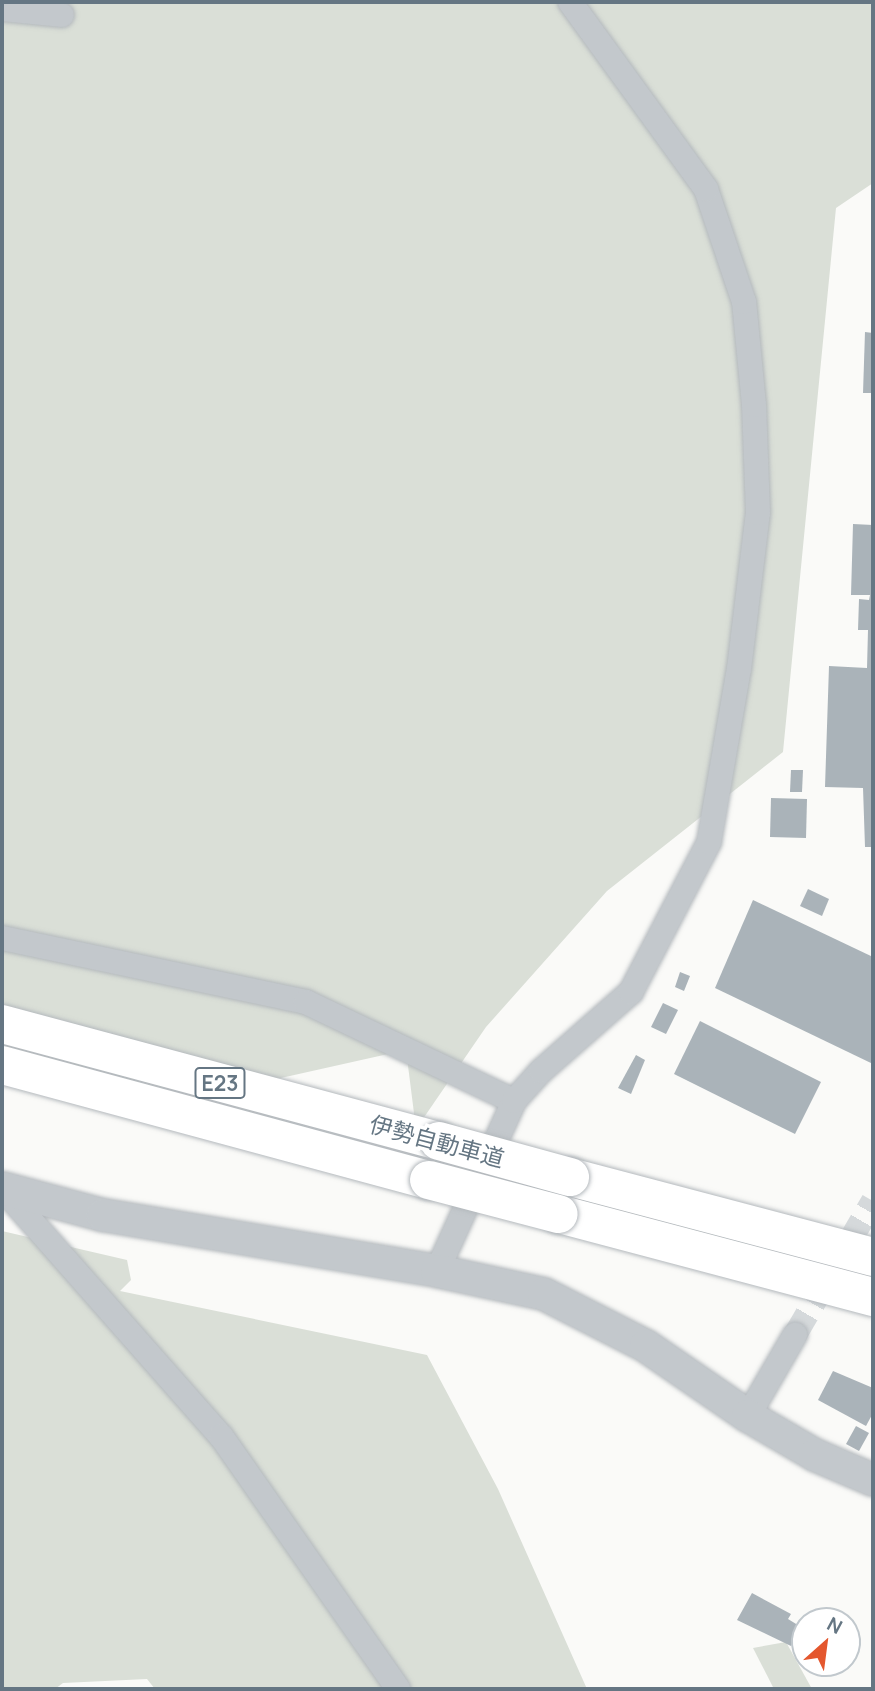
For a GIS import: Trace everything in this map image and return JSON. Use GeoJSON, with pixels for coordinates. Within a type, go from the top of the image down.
{"type":"FeatureCollection","features":[{"type":"Feature","properties":{"kind":"highway","name":"伊勢自動車道"},"geometry":{"type":"LineString","coordinates":[[2,1024],[873,1257]]}},
{"type":"Feature","properties":{"kind":"highway","name":"伊勢自動車道"},"geometry":{"type":"LineString","coordinates":[[2,1065],[873,1297]]}},
{"type":"Feature","properties":{"kind":"street"},"geometry":{"type":"LineString","coordinates":[[437,1271],[514,1101],[541,1071],[631,992],[709,842],[739,669],[758,513],[754,405],[744,302],[706,188],[570,2]]}},
{"type":"Feature","properties":{"kind":"street"},"geometry":{"type":"LineString","coordinates":[[2,9],[62,15]]}},
{"type":"Feature","properties":{"kind":"street"},"geometry":{"type":"LineString","coordinates":[[2,938],[306,1002],[514,1101]]}},
{"type":"Feature","properties":{"kind":"street"},"geometry":{"type":"LineString","coordinates":[[2,1188],[103,1215],[515,1286],[574,1306],[646,1346],[748,1416],[815,1455],[873,1480]]}},
{"type":"Feature","properties":{"kind":"street"},"geometry":{"type":"LineString","coordinates":[[2,1188],[221,1436],[398,1689]]}},
{"type":"Feature","properties":{"kind":"street"},"geometry":{"type":"LineString","coordinates":[[748,1416],[795,1335]]}},
{"type":"Feature","properties":{"kind":"shaded area"},"geometry":{"type":"Polygon","coordinates":[[[2,2],[873,2],[873,183],[836,208],[783,752],[607,891],[486,1027],[416,1129],[406,1050],[120,1114],[2,1078],[2,2]]]}},
{"type":"Feature","properties":{"kind":"shaded area"},"geometry":{"type":"Polygon","coordinates":[[[2,1231],[127,1260],[131,1280],[120,1291],[427,1355],[498,1489],[587,1689],[155,1689],[147,1679],[63,1683],[55,1689],[2,1689],[2,1231]]]}},
{"type":"Feature","properties":{"kind":"shaded area"},"geometry":{"type":"Polygon","coordinates":[[[786,1642],[791,1651],[791,1677],[805,1677],[812,1689],[774,1689],[753,1648],[786,1642]]]}},
{"type":"Feature","properties":{"kind":"building"},"geometry":{"type":"Polygon","coordinates":[[[865,332],[873,333],[873,393],[863,393],[865,332]]]}},
{"type":"Feature","properties":{"kind":"building"},"geometry":{"type":"Polygon","coordinates":[[[853,524],[873,525],[873,847],[865,847],[863,788],[825,787],[829,666],[867,668],[868,630],[858,630],[859,599],[869,600],[870,595],[851,595],[853,524]]]}},
{"type":"Feature","properties":{"kind":"building"},"geometry":{"type":"Polygon","coordinates":[[[791,770],[803,770],[802,792],[790,792],[791,770]]]}},
{"type":"Feature","properties":{"kind":"building"},"geometry":{"type":"Polygon","coordinates":[[[771,798],[807,799],[806,838],[770,837],[771,798]]]}},
{"type":"Feature","properties":{"kind":"building"},"geometry":{"type":"Polygon","coordinates":[[[808,889],[829,899],[822,916],[800,906],[808,889]]]}},
{"type":"Feature","properties":{"kind":"building"},"geometry":{"type":"Polygon","coordinates":[[[753,900],[873,957],[873,1064],[715,988],[753,900]]]}},
{"type":"Feature","properties":{"kind":"building"},"geometry":{"type":"Polygon","coordinates":[[[680,972],[690,976],[684,991],[675,987],[680,972]]]}},
{"type":"Feature","properties":{"kind":"building"},"geometry":{"type":"Polygon","coordinates":[[[663,1003],[678,1010],[666,1034],[651,1027],[663,1003]]]}},
{"type":"Feature","properties":{"kind":"building"},"geometry":{"type":"Polygon","coordinates":[[[700,1021],[821,1082],[795,1134],[674,1074],[700,1021]]]}},
{"type":"Feature","properties":{"kind":"building"},"geometry":{"type":"Polygon","coordinates":[[[636,1055],[645,1060],[631,1094],[618,1088],[636,1055]]]}},
{"type":"Feature","properties":{"kind":"building"},"geometry":{"type":"Polygon","coordinates":[[[833,1371],[873,1388],[873,1413],[866,1426],[818,1400],[833,1371]]]}},
{"type":"Feature","properties":{"kind":"building"},"geometry":{"type":"Polygon","coordinates":[[[856,1426],[869,1433],[859,1451],[846,1444],[856,1426]]]}},
{"type":"Feature","properties":{"kind":"building"},"geometry":{"type":"Polygon","coordinates":[[[752,1593],[791,1614],[788,1619],[791,1621],[791,1646],[737,1620],[752,1593]]]}},
{"type":"Feature","properties":{"kind":"tunnel"},"geometry":{"type":"LineString","coordinates":[[795,1335],[873,1201]]}}]}
